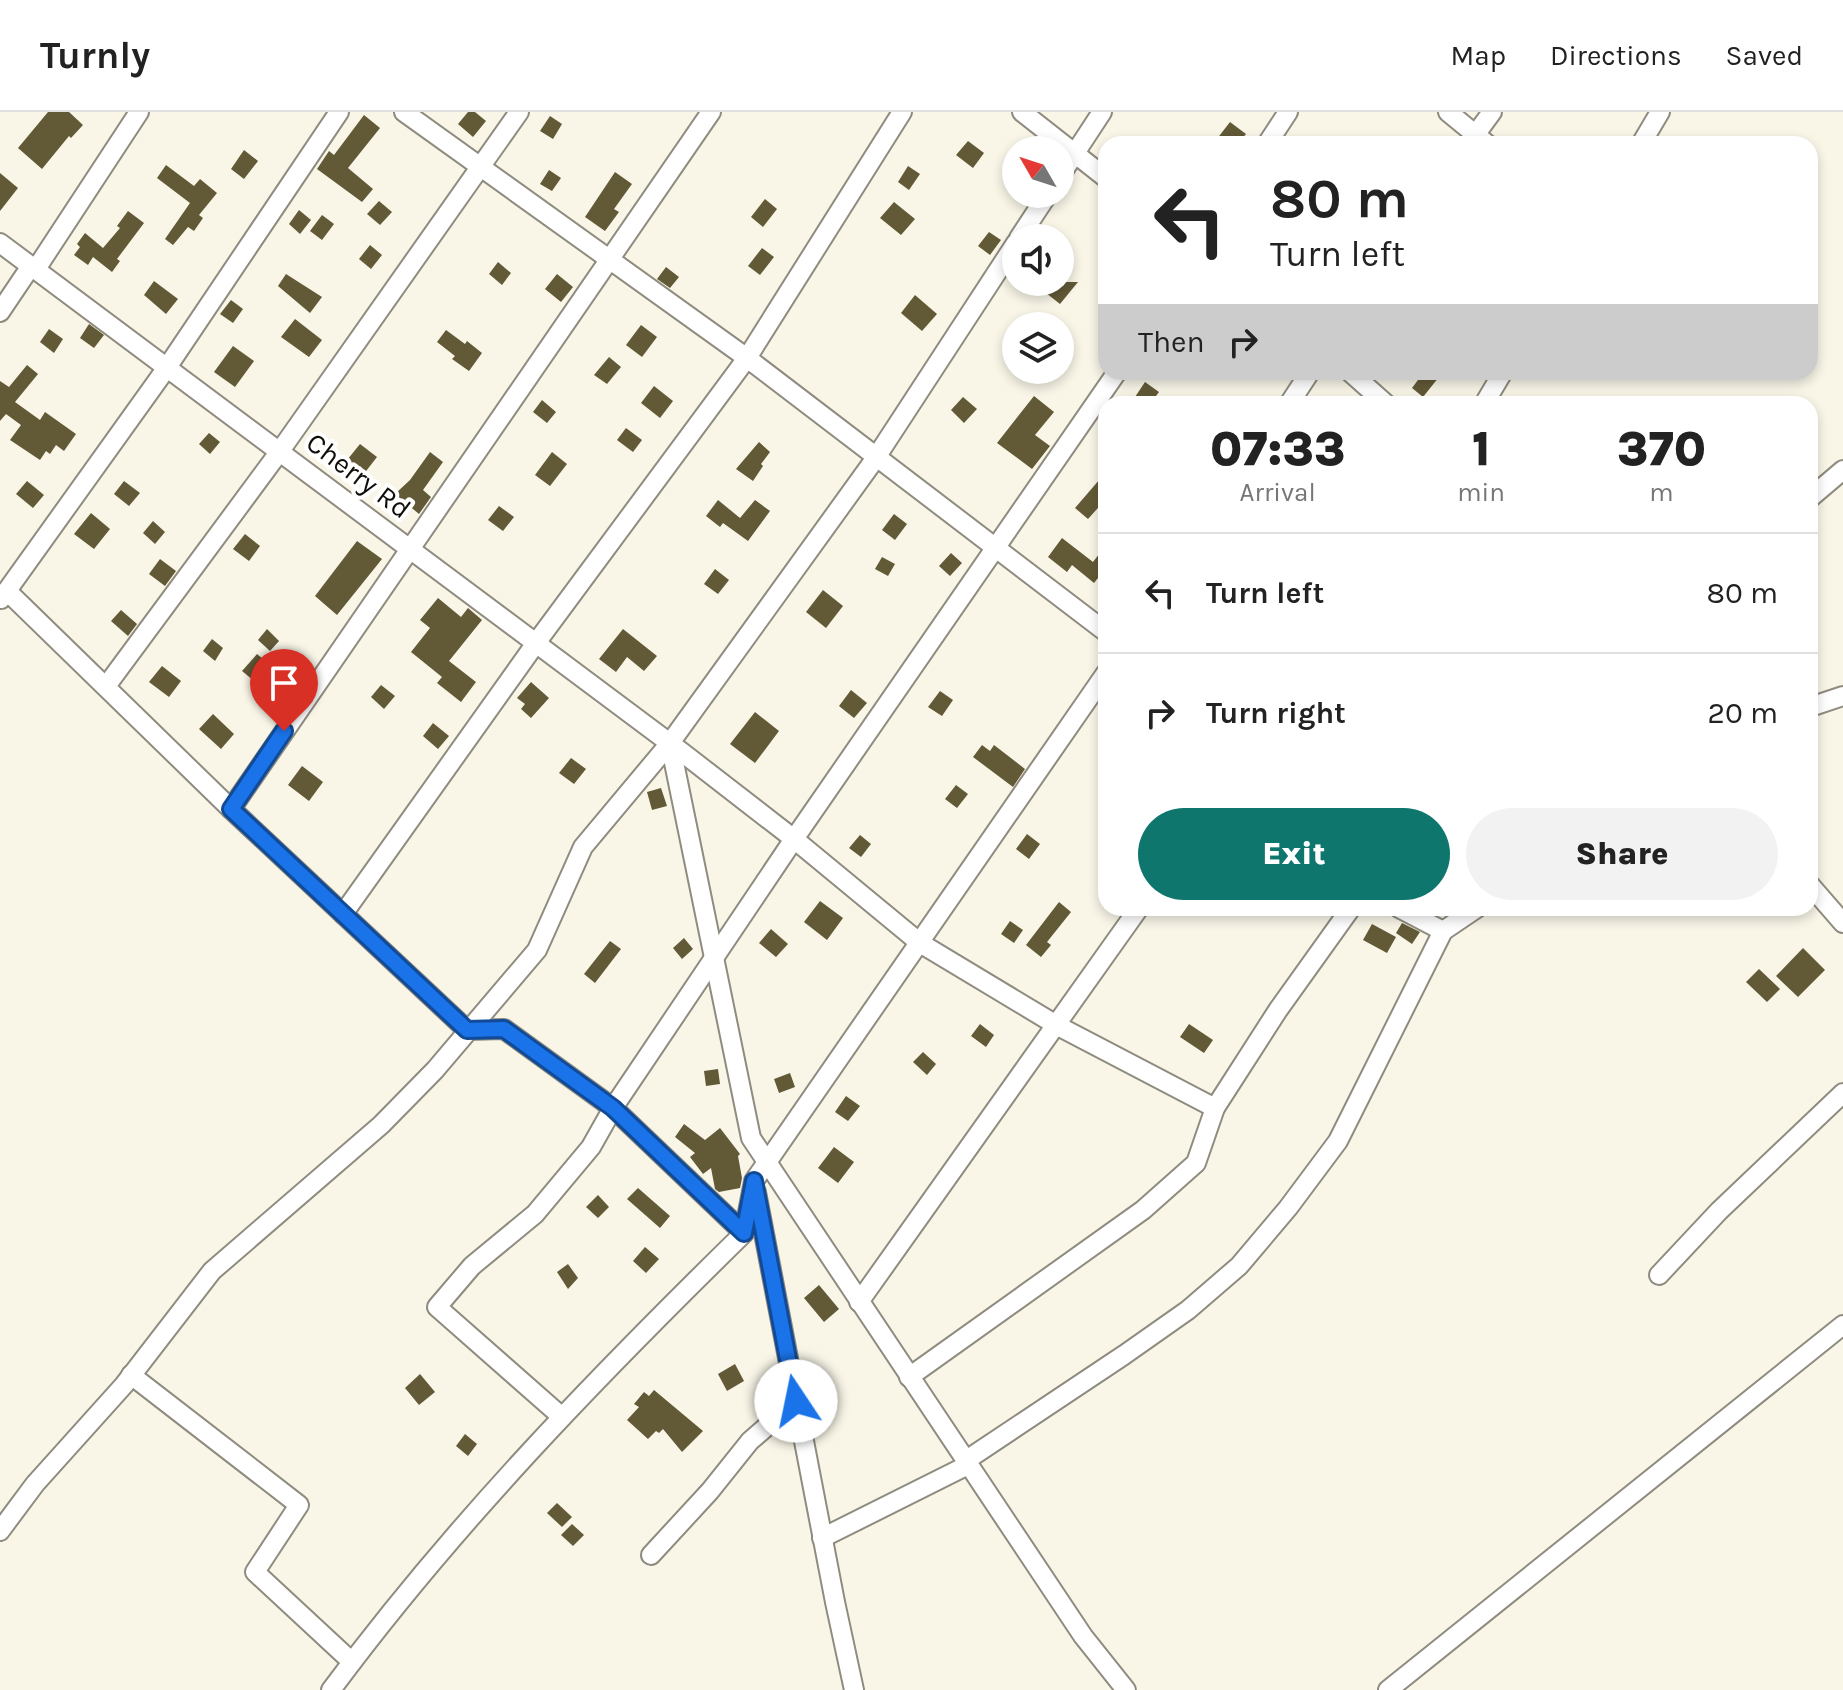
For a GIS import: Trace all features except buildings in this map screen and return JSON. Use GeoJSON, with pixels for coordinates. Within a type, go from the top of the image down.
{"type":"FeatureCollection","features":[{"type":"Feature","properties":{"kind":"street"},"geometry":{"type":"LineString","coordinates":[[0,312],[139,112]]}},
{"type":"Feature","properties":{"kind":"street"},"geometry":{"type":"LineString","coordinates":[[339,112],[168,366],[4,596],[107,685],[231,809],[467,1030],[504,1029],[613,1108],[744,1233]]}},
{"type":"Feature","properties":{"kind":"street"},"geometry":{"type":"LineString","coordinates":[[404,112],[747,358],[1098,626]]}},
{"type":"Feature","properties":{"kind":"street"},"geometry":{"type":"LineString","coordinates":[[107,685],[280,451],[519,112]]}},
{"type":"Feature","properties":{"kind":"street"},"geometry":{"type":"LineString","coordinates":[[231,809],[711,112]]}},
{"type":"Feature","properties":{"kind":"street"},"geometry":{"type":"LineString","coordinates":[[343,914],[536,643],[747,358],[902,112]]}},
{"type":"Feature","properties":{"kind":"street"},"geometry":{"type":"LineString","coordinates":[[1022,112],[1098,172]]}},
{"type":"Feature","properties":{"kind":"street"},"geometry":{"type":"LineString","coordinates":[[1075,153],[1102,112]]}},
{"type":"Feature","properties":{"kind":"street"},"geometry":{"type":"LineString","coordinates":[[1272,136],[1288,112]]}},
{"type":"Feature","properties":{"kind":"street"},"geometry":{"type":"LineString","coordinates":[[1448,112],[1472,136]]}},
{"type":"Feature","properties":{"kind":"street"},"geometry":{"type":"LineString","coordinates":[[1480,136],[1492,112]]}},
{"type":"Feature","properties":{"kind":"street"},"geometry":{"type":"LineString","coordinates":[[1646,136],[1660,112]]}},
{"type":"Feature","properties":{"kind":"street","name":"Cherry Rd"},"geometry":{"type":"LineString","coordinates":[[0,243],[676,748],[794,839],[920,943],[1058,1026],[1215,1108]]}},
{"type":"Feature","properties":{"kind":"street"},"geometry":{"type":"LineString","coordinates":[[0,1531],[35,1484],[131,1375],[212,1271],[259,1227],[381,1125],[435,1070],[537,950],[583,847],[676,748],[876,457],[1002,264]]}},
{"type":"Feature","properties":{"kind":"street"},"geometry":{"type":"LineString","coordinates":[[1359,380],[1377,396]]}},
{"type":"Feature","properties":{"kind":"street"},"geometry":{"type":"LineString","coordinates":[[562,1417],[437,1307],[472,1266],[535,1214],[591,1147],[613,1108],[794,839],[1098,400]]}},
{"type":"Feature","properties":{"kind":"street"},"geometry":{"type":"LineString","coordinates":[[1818,491],[1843,470]]}},
{"type":"Feature","properties":{"kind":"street"},"geometry":{"type":"LineString","coordinates":[[331,1690],[376,1629],[521,1459],[744,1233],[754,1181],[1098,685]]}},
{"type":"Feature","properties":{"kind":"street"},"geometry":{"type":"LineString","coordinates":[[1818,704],[1843,696]]}},
{"type":"Feature","properties":{"kind":"street"},"geometry":{"type":"LineString","coordinates":[[676,748],[713,959],[751,1138],[754,1181],[854,1690]]}},
{"type":"Feature","properties":{"kind":"street"},"geometry":{"type":"LineString","coordinates":[[1818,894],[1843,923]]}},
{"type":"Feature","properties":{"kind":"street"},"geometry":{"type":"LineString","coordinates":[[859,1302],[1134,916]]}},
{"type":"Feature","properties":{"kind":"street"},"geometry":{"type":"LineString","coordinates":[[909,1377],[1143,1210],[1196,1163],[1215,1108],[1278,1010],[1345,916]]}},
{"type":"Feature","properties":{"kind":"street"},"geometry":{"type":"LineString","coordinates":[[1414,916],[1443,931]]}},
{"type":"Feature","properties":{"kind":"street"},"geometry":{"type":"LineString","coordinates":[[822,1538],[967,1463],[1188,1310],[1239,1266],[1288,1208],[1338,1141],[1443,931],[1465,916]]}},
{"type":"Feature","properties":{"kind":"street"},"geometry":{"type":"LineString","coordinates":[[1659,1275],[1719,1211],[1843,1093]]}},
{"type":"Feature","properties":{"kind":"street"},"geometry":{"type":"LineString","coordinates":[[751,1138],[1083,1636],[1126,1690]]}},
{"type":"Feature","properties":{"kind":"street"},"geometry":{"type":"LineString","coordinates":[[1388,1690],[1843,1325]]}},
{"type":"Feature","properties":{"kind":"street"},"geometry":{"type":"LineString","coordinates":[[131,1375],[299,1505],[255,1572],[352,1662]]}},
{"type":"Feature","properties":{"kind":"street"},"geometry":{"type":"LineString","coordinates":[[651,1555],[710,1491],[750,1441],[796,1401]]}},
{"type":"Feature","properties":{"kind":"route"},"geometry":{"type":"LineString","coordinates":[[284,731],[231,809],[467,1030],[504,1029],[613,1108],[744,1233],[754,1181],[796,1401]]}}]}
